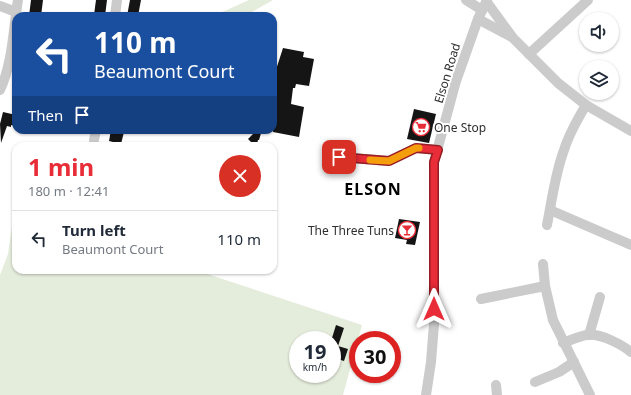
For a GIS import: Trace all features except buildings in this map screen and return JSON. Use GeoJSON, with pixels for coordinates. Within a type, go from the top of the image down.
{"type":"FeatureCollection","features":[{"type":"Feature","properties":{"kind":"street"},"geometry":{"type":"LineString","coordinates":[[0,6],[16,12],[18,0]]}},
{"type":"Feature","properties":{"kind":"street"},"geometry":{"type":"LineString","coordinates":[[115,12],[117,0]]}},
{"type":"Feature","properties":{"kind":"street"},"geometry":{"type":"LineString","coordinates":[[466,0],[483,7],[558,83],[586,106],[631,131]]}},
{"type":"Feature","properties":{"kind":"street"},"geometry":{"type":"LineString","coordinates":[[529,54],[588,0]]}},
{"type":"Feature","properties":{"kind":"street"},"geometry":{"type":"LineString","coordinates":[[483,7],[513,38]]}},
{"type":"Feature","properties":{"kind":"street","name":"Elson Road"},"geometry":{"type":"LineString","coordinates":[[426,395],[431,362],[434,324],[434,162],[456,81],[483,7]]}},
{"type":"Feature","properties":{"kind":"street"},"geometry":{"type":"LineString","coordinates":[[0,90],[5,79],[12,41]]}},
{"type":"Feature","properties":{"kind":"street"},"geometry":{"type":"LineString","coordinates":[[547,225],[555,180],[564,149],[573,128],[586,106]]}},
{"type":"Feature","properties":{"kind":"street"},"geometry":{"type":"LineString","coordinates":[[339,157],[389,161],[416,148],[438,150]]}},
{"type":"Feature","properties":{"kind":"street"},"geometry":{"type":"LineString","coordinates":[[550,210],[631,245]]}},
{"type":"Feature","properties":{"kind":"street"},"geometry":{"type":"LineString","coordinates":[[543,264],[545,286],[553,320],[563,343],[590,395]]}},
{"type":"Feature","properties":{"kind":"street"},"geometry":{"type":"LineString","coordinates":[[480,299],[545,286]]}},
{"type":"Feature","properties":{"kind":"street"},"geometry":{"type":"LineString","coordinates":[[588,335],[600,297]]}},
{"type":"Feature","properties":{"kind":"street"},"geometry":{"type":"LineString","coordinates":[[563,343],[588,335],[607,338],[624,346],[631,352]]}},
{"type":"Feature","properties":{"kind":"street"},"geometry":{"type":"LineString","coordinates":[[535,382],[560,372],[574,362]]}},
{"type":"Feature","properties":{"kind":"green space"},"geometry":{"type":"Polygon","coordinates":[[[249,0],[273,0],[252,12],[222,12],[249,0]]]}},
{"type":"Feature","properties":{"kind":"green space"},"geometry":{"type":"Polygon","coordinates":[[[12,227],[12,274],[207,274],[362,325],[360,331],[349,331],[349,373],[343,395],[0,395],[0,275],[8,254],[12,227]]]}},
{"type":"Feature","properties":{"kind":"slow traffic"},"geometry":{"type":"LineString","coordinates":[[370,160],[389,161],[419,148]]}},
{"type":"Feature","properties":{"kind":"place","name":"One Stop"},"geometry":{"type":"Point","coordinates":[421,127]}},
{"type":"Feature","properties":{"kind":"place","name":"The Three Tuns"},"geometry":{"type":"Point","coordinates":[407,230]}},
{"type":"Feature","properties":{"kind":"district","name":"ELSON"},"geometry":{"type":"Point","coordinates":[373,189]}},
{"type":"Feature","properties":{"kind":"route"},"geometry":{"type":"LineString","coordinates":[[339,157],[389,161],[416,148],[438,150],[434,162],[434,309]]}}]}
